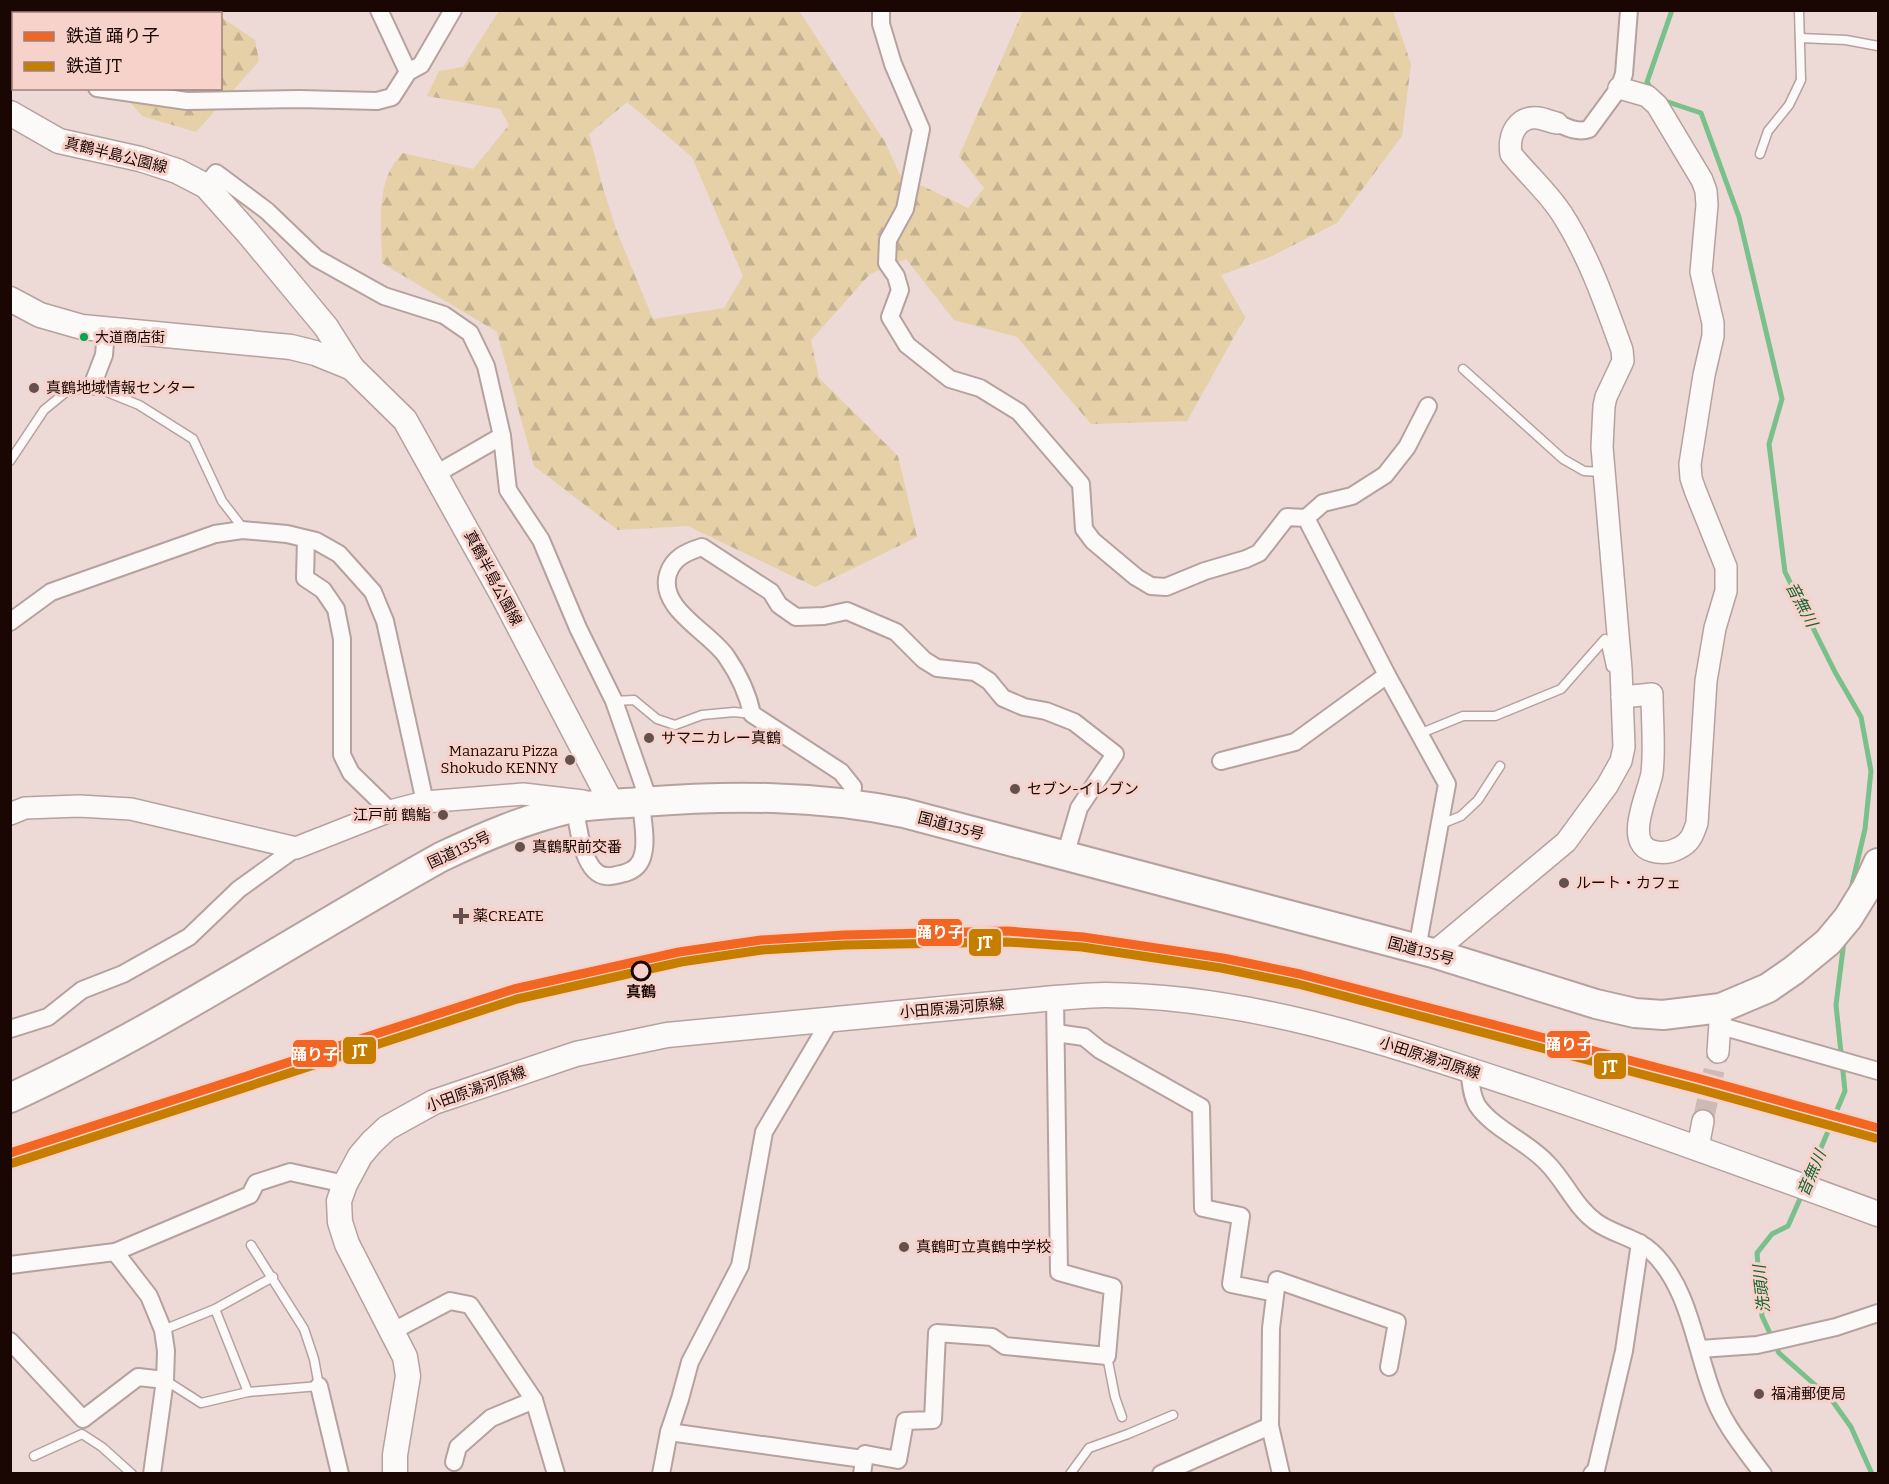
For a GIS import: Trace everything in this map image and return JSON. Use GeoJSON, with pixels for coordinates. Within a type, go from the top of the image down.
{"type":"FeatureCollection","features":[{"type":"Feature","properties":{"kind":"highway","name":"国道135号"},"geometry":{"type":"LineString","coordinates":[[10,1098],[85,1063],[177,1013],[441,857],[487,836],[546,815],[575,808],[717,797],[810,799],[851,803],[904,813],[1425,951],[1588,1002],[1635,1013],[1721,1017],[1794,970],[1822,947],[1858,904],[1878,863]]}},
{"type":"Feature","properties":{"kind":"main road","name":"真鶴半島公園線"},"geometry":{"type":"LineString","coordinates":[[10,114],[59,141],[140,159],[177,171],[206,186],[248,233],[326,327],[352,368],[397,411],[408,425],[612,804]]}},
{"type":"Feature","properties":{"kind":"main road","name":"真鶴半島公園線"},"geometry":{"type":"LineString","coordinates":[[12,307],[60,322],[106,330],[291,347],[352,368]]}},
{"type":"Feature","properties":{"kind":"main road","name":"小田原湯河原線"},"geometry":{"type":"LineString","coordinates":[[395,1473],[408,1376],[405,1357],[347,1244],[340,1222],[339,1202],[345,1184],[360,1156],[387,1128],[434,1102],[588,1052],[667,1035],[1055,998],[1104,995],[1170,998],[1282,1016],[1392,1044],[1698,1147],[1878,1214]]}},
{"type":"Feature","properties":{"kind":"street"},"geometry":{"type":"LineString","coordinates":[[379,10],[408,72]]}},
{"type":"Feature","properties":{"kind":"street"},"geometry":{"type":"LineString","coordinates":[[111,90],[188,101],[299,99],[377,101],[392,98],[408,72],[421,65],[453,10]]}},
{"type":"Feature","properties":{"kind":"street"},"geometry":{"type":"LineString","coordinates":[[881,10],[881,24],[893,64],[921,129],[905,209],[888,240],[887,263],[896,276],[900,290],[890,317],[907,345],[950,379],[980,388],[1019,412],[1081,484],[1084,529],[1093,541],[1136,577],[1151,586],[1166,587],[1259,553],[1287,517],[1306,518],[1323,503],[1352,496],[1385,475],[1407,447],[1428,406]]}},
{"type":"Feature","properties":{"kind":"street"},"geometry":{"type":"LineString","coordinates":[[1425,951],[1566,842],[1591,810],[1621,761],[1624,747],[1622,669],[1603,472],[1604,406],[1623,361],[1622,350],[1598,285],[1580,246],[1561,212],[1511,154],[1510,147],[1512,132],[1519,123],[1528,119],[1538,118],[1575,130],[1589,129],[1619,88],[1624,74],[1629,10]]}},
{"type":"Feature","properties":{"kind":"street"},"geometry":{"type":"LineString","coordinates":[[1619,88],[1647,96],[1657,105],[1702,180],[1707,205],[1701,272],[1713,323],[1713,336],[1704,375],[1690,464],[1691,478],[1723,559],[1727,576],[1726,591],[1715,628],[1706,681],[1697,824],[1692,839],[1671,852],[1660,853],[1648,850],[1639,841],[1638,827],[1652,772],[1652,694],[1622,697]]}},
{"type":"Feature","properties":{"kind":"street"},"geometry":{"type":"LineString","coordinates":[[206,186],[216,173],[267,211],[316,258],[384,297],[444,315],[470,333],[486,366],[502,436],[508,490],[541,540],[578,628],[614,701],[645,802],[645,851],[640,864],[628,872],[607,877],[594,872],[579,834],[575,808]]}},
{"type":"Feature","properties":{"kind":"street"},"geometry":{"type":"LineString","coordinates":[[92,386],[104,355],[106,330]]}},
{"type":"Feature","properties":{"kind":"street"},"geometry":{"type":"LineString","coordinates":[[436,474],[502,436]]}},
{"type":"Feature","properties":{"kind":"street"},"geometry":{"type":"LineString","coordinates":[[1306,518],[1387,675],[1447,784],[1439,826],[1425,951]]}},
{"type":"Feature","properties":{"kind":"street"},"geometry":{"type":"LineString","coordinates":[[10,622],[51,592],[215,534],[242,530],[287,534],[316,541],[339,554],[374,592],[385,621],[425,802]]}},
{"type":"Feature","properties":{"kind":"street"},"geometry":{"type":"LineString","coordinates":[[306,539],[305,578],[323,590],[336,609],[342,639],[342,755],[351,773],[390,811]]}},
{"type":"Feature","properties":{"kind":"street"},"geometry":{"type":"LineString","coordinates":[[851,803],[853,787],[841,772],[752,714],[748,699],[725,655],[671,602],[665,585],[671,566],[685,552],[702,547],[771,592],[779,605],[796,617],[824,616],[847,611],[896,632],[924,660],[937,668],[975,672],[989,681],[1003,698],[1024,707],[1046,711],[1074,722],[1115,754],[1079,808],[1065,856]]}},
{"type":"Feature","properties":{"kind":"street"},"geometry":{"type":"LineString","coordinates":[[1221,761],[1295,742],[1387,675]]}},
{"type":"Feature","properties":{"kind":"street"},"geometry":{"type":"LineString","coordinates":[[10,1029],[48,1017],[82,990],[123,974],[189,937],[239,889],[296,848],[390,811],[425,802],[524,794],[612,804]]}},
{"type":"Feature","properties":{"kind":"street"},"geometry":{"type":"LineString","coordinates":[[10,814],[25,808],[79,806],[131,809],[296,848]]}},
{"type":"Feature","properties":{"kind":"street"},"geometry":{"type":"LineString","coordinates":[[669,1432],[862,1466],[865,1454],[898,1460],[905,1421],[933,1420],[937,1333],[993,1337],[1005,1346],[1107,1356],[1113,1287],[1059,1272],[1055,998]]}},
{"type":"Feature","properties":{"kind":"street"},"geometry":{"type":"LineString","coordinates":[[1718,1052],[1721,1017],[1878,1071]]}},
{"type":"Feature","properties":{"kind":"street"},"geometry":{"type":"LineString","coordinates":[[661,1473],[669,1432],[690,1362],[740,1266],[764,1132],[831,1019]]}},
{"type":"Feature","properties":{"kind":"street"},"geometry":{"type":"LineString","coordinates":[[1056,1033],[1084,1037],[1100,1050],[1201,1107],[1203,1208],[1241,1216],[1231,1284],[1275,1293]]}},
{"type":"Feature","properties":{"kind":"street"},"geometry":{"type":"LineString","coordinates":[[1469,1070],[1473,1097],[1479,1107],[1494,1122],[1535,1151],[1549,1164],[1576,1202],[1597,1222],[1640,1243],[1653,1253],[1666,1268],[1678,1289],[1700,1349],[1711,1390],[1730,1430],[1763,1473]]}},
{"type":"Feature","properties":{"kind":"street"},"geometry":{"type":"LineString","coordinates":[[1698,1147],[1703,1121]]}},
{"type":"Feature","properties":{"kind":"street"},"geometry":{"type":"LineString","coordinates":[[10,1265],[115,1252],[250,1195],[256,1183],[290,1172],[345,1184]]}},
{"type":"Feature","properties":{"kind":"street"},"geometry":{"type":"LineString","coordinates":[[1592,1473],[1596,1470],[1624,1351],[1640,1243]]}},
{"type":"Feature","properties":{"kind":"street"},"geometry":{"type":"LineString","coordinates":[[115,1252],[149,1296],[164,1330],[165,1380],[153,1473]]}},
{"type":"Feature","properties":{"kind":"street"},"geometry":{"type":"LineString","coordinates":[[1281,1473],[1270,1426],[1271,1328],[1277,1280],[1397,1322],[1389,1367]]}},
{"type":"Feature","properties":{"kind":"street"},"geometry":{"type":"LineString","coordinates":[[393,1331],[450,1301],[470,1305],[534,1400],[556,1473]]}},
{"type":"Feature","properties":{"kind":"street"},"geometry":{"type":"LineString","coordinates":[[1700,1349],[1757,1345],[1836,1327],[1878,1313]]}},
{"type":"Feature","properties":{"kind":"street"},"geometry":{"type":"LineString","coordinates":[[10,1341],[83,1419],[138,1377],[165,1380]]}},
{"type":"Feature","properties":{"kind":"street"},"geometry":{"type":"LineString","coordinates":[[319,1386],[340,1473]]}},
{"type":"Feature","properties":{"kind":"street"},"geometry":{"type":"LineString","coordinates":[[454,1462],[458,1447],[491,1418],[534,1400]]}},
{"type":"Feature","properties":{"kind":"street"},"geometry":{"type":"LineString","coordinates":[[1161,1473],[1270,1426]]}},
{"type":"Feature","properties":{"kind":"lane"},"geometry":{"type":"LineString","coordinates":[[1760,154],[1768,131],[1789,105],[1801,80],[1798,10]]}},
{"type":"Feature","properties":{"kind":"lane"},"geometry":{"type":"LineString","coordinates":[[1800,38],[1846,40],[1878,46]]}},
{"type":"Feature","properties":{"kind":"lane"},"geometry":{"type":"LineString","coordinates":[[1463,369],[1563,459],[1584,471],[1603,472]]}},
{"type":"Feature","properties":{"kind":"lane"},"geometry":{"type":"LineString","coordinates":[[10,461],[44,410],[66,392],[92,386],[139,405],[193,439],[222,501],[242,530]]}},
{"type":"Feature","properties":{"kind":"lane"},"geometry":{"type":"LineString","coordinates":[[1419,734],[1463,716],[1495,716],[1561,689],[1605,639],[1611,667],[1622,669]]}},
{"type":"Feature","properties":{"kind":"lane"},"geometry":{"type":"LineString","coordinates":[[614,701],[634,700],[657,719],[675,725],[702,715],[734,712],[752,714]]}},
{"type":"Feature","properties":{"kind":"lane"},"geometry":{"type":"LineString","coordinates":[[1439,826],[1461,816],[1479,800],[1500,766]]}},
{"type":"Feature","properties":{"kind":"lane"},"geometry":{"type":"LineString","coordinates":[[165,1380],[201,1402],[248,1392],[319,1386],[314,1359],[304,1329],[252,1245]]}},
{"type":"Feature","properties":{"kind":"lane"},"geometry":{"type":"LineString","coordinates":[[164,1330],[215,1309],[273,1277]]}},
{"type":"Feature","properties":{"kind":"lane"},"geometry":{"type":"LineString","coordinates":[[215,1309],[248,1392]]}},
{"type":"Feature","properties":{"kind":"lane"},"geometry":{"type":"LineString","coordinates":[[1107,1356],[1115,1397],[1122,1417]]}},
{"type":"Feature","properties":{"kind":"lane"},"geometry":{"type":"LineString","coordinates":[[1070,1473],[1089,1448],[1173,1415]]}},
{"type":"Feature","properties":{"kind":"lane"},"geometry":{"type":"LineString","coordinates":[[34,1456],[82,1434],[102,1447],[132,1473]]}},
{"type":"Feature","properties":{"kind":"green space"},"geometry":{"type":"Polygon","coordinates":[[[114,10],[117,12],[12,12],[11,22],[11,11],[114,10]]]}},
{"type":"Feature","properties":{"kind":"green space"},"geometry":{"type":"Polygon","coordinates":[[[499,11],[799,11],[885,142],[900,175],[968,208],[984,188],[959,156],[1023,11],[1393,11],[1411,64],[1402,136],[1337,223],[1270,257],[1221,275],[1245,317],[1187,421],[1091,424],[1017,337],[954,320],[906,259],[870,274],[811,340],[819,378],[898,456],[917,537],[815,587],[688,526],[618,530],[534,466],[497,332],[382,263],[381,219],[384,190],[387,177],[403,153],[473,169],[509,125],[500,109],[427,96],[439,71],[463,67],[499,11]],[[627,102],[589,134],[617,232],[653,319],[724,308],[743,276],[692,157],[627,102]]]}},
{"type":"Feature","properties":{"kind":"green space"},"geometry":{"type":"Polygon","coordinates":[[[222,18],[255,40],[259,61],[196,132],[142,116],[120,90],[222,90],[222,18]]]}},
{"type":"Feature","properties":{"kind":"waterway","name":"音無川"},"geometry":{"type":"LineString","coordinates":[[1652,90],[1647,82],[1672,10]]}},
{"type":"Feature","properties":{"kind":"waterway","name":"音無川"},"geometry":{"type":"LineString","coordinates":[[1662,100],[1701,113],[1739,217],[1782,399],[1769,444],[1785,572],[1835,672],[1861,717],[1871,771],[1865,829],[1850,893]]}},
{"type":"Feature","properties":{"kind":"waterway","name":"音無川"},"geometry":{"type":"LineString","coordinates":[[1807,1181],[1845,1091],[1836,1005],[1844,941]]}},
{"type":"Feature","properties":{"kind":"waterway","name":"洗頭川"},"geometry":{"type":"LineString","coordinates":[[1803,1192],[1788,1226],[1772,1234],[1757,1253],[1762,1316],[1779,1353],[1831,1399],[1851,1427],[1872,1474]]}},
{"type":"Feature","properties":{"kind":"tunnel"},"geometry":{"type":"LineString","coordinates":[[1703,1121],[1718,1052]]}},
{"type":"Feature","properties":{"kind":"rail line","name":"踊り子"},"geometry":{"type":"LineString","coordinates":[[10,1153],[514,989],[679,952],[761,940],[844,935],[1007,931],[1083,937],[1223,958],[1300,974],[1878,1128]]}},
{"type":"Feature","properties":{"kind":"rail line","name":"JT"},"geometry":{"type":"LineString","coordinates":[[13,1163],[517,999],[681,962],[762,950],[844,945],[1007,942],[1082,947],[1221,968],[1298,984],[1875,1138]]}},
{"type":"Feature","properties":{"kind":"place","name":"大道商店街"},"geometry":{"type":"Point","coordinates":[84,337]}},
{"type":"Feature","properties":{"kind":"place","name":"真鶴地域情報センター"},"geometry":{"type":"Point","coordinates":[34,388]}},
{"type":"Feature","properties":{"kind":"place","name":"サマニカレー真鶴"},"geometry":{"type":"Point","coordinates":[649,738]}},
{"type":"Feature","properties":{"kind":"place","name":"Manazaru Pizza Shokudo KENNY"},"geometry":{"type":"Point","coordinates":[570,760]}},
{"type":"Feature","properties":{"kind":"place","name":"セブン-イレブン"},"geometry":{"type":"Point","coordinates":[1015,789]}},
{"type":"Feature","properties":{"kind":"place","name":"江戸前 鶴鮨"},"geometry":{"type":"Point","coordinates":[443,815]}},
{"type":"Feature","properties":{"kind":"place","name":"真鶴駅前交番"},"geometry":{"type":"Point","coordinates":[520,847]}},
{"type":"Feature","properties":{"kind":"place","name":"ルート・カフェ"},"geometry":{"type":"Point","coordinates":[1564,883]}},
{"type":"Feature","properties":{"kind":"place","name":"薬CREATE"},"geometry":{"type":"Point","coordinates":[461,916]}},
{"type":"Feature","properties":{"kind":"place","name":"真鶴"},"geometry":{"type":"Point","coordinates":[641,971]}},
{"type":"Feature","properties":{"kind":"place","name":"真鶴町立真鶴中学校"},"geometry":{"type":"Point","coordinates":[904,1247]}},
{"type":"Feature","properties":{"kind":"place","name":"福浦郵便局"},"geometry":{"type":"Point","coordinates":[1759,1394]}}]}
